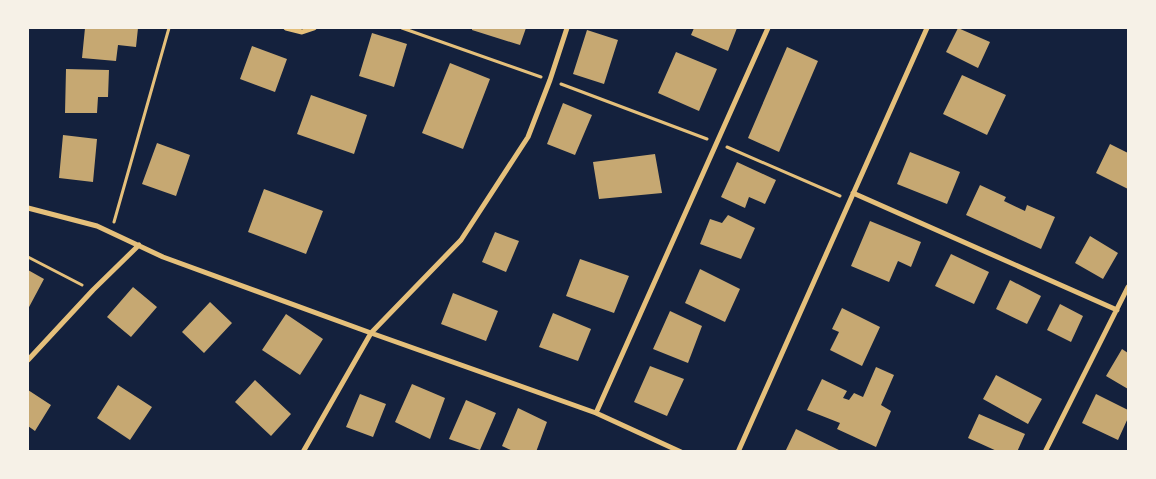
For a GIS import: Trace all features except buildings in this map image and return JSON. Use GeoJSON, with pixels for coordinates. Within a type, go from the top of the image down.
{"type":"FeatureCollection","features":[{"type":"Feature","properties":{"kind":"street"},"geometry":{"type":"LineString","coordinates":[[286,28],[302,32],[314,28]]}},
{"type":"Feature","properties":{"kind":"street"},"geometry":{"type":"LineString","coordinates":[[303,452],[371,333],[461,240],[528,137],[550,80],[567,28]]}},
{"type":"Feature","properties":{"kind":"street"},"geometry":{"type":"LineString","coordinates":[[596,413],[768,28]]}},
{"type":"Feature","properties":{"kind":"street"},"geometry":{"type":"LineString","coordinates":[[738,452],[926,28]]}},
{"type":"Feature","properties":{"kind":"street"},"geometry":{"type":"LineString","coordinates":[[853,193],[1116,310]]}},
{"type":"Feature","properties":{"kind":"street"},"geometry":{"type":"LineString","coordinates":[[28,208],[97,226],[163,257],[596,413],[680,452]]}},
{"type":"Feature","properties":{"kind":"street"},"geometry":{"type":"LineString","coordinates":[[28,360],[92,290],[139,245]]}},
{"type":"Feature","properties":{"kind":"street"},"geometry":{"type":"LineString","coordinates":[[1045,452],[1128,287]]}},
{"type":"Feature","properties":{"kind":"path"},"geometry":{"type":"LineString","coordinates":[[112,233],[169,28]]}},
{"type":"Feature","properties":{"kind":"path"},"geometry":{"type":"LineString","coordinates":[[402,28],[550,80],[717,143],[850,200]]}},
{"type":"Feature","properties":{"kind":"path"},"geometry":{"type":"LineString","coordinates":[[28,257],[92,290]]}}]}
